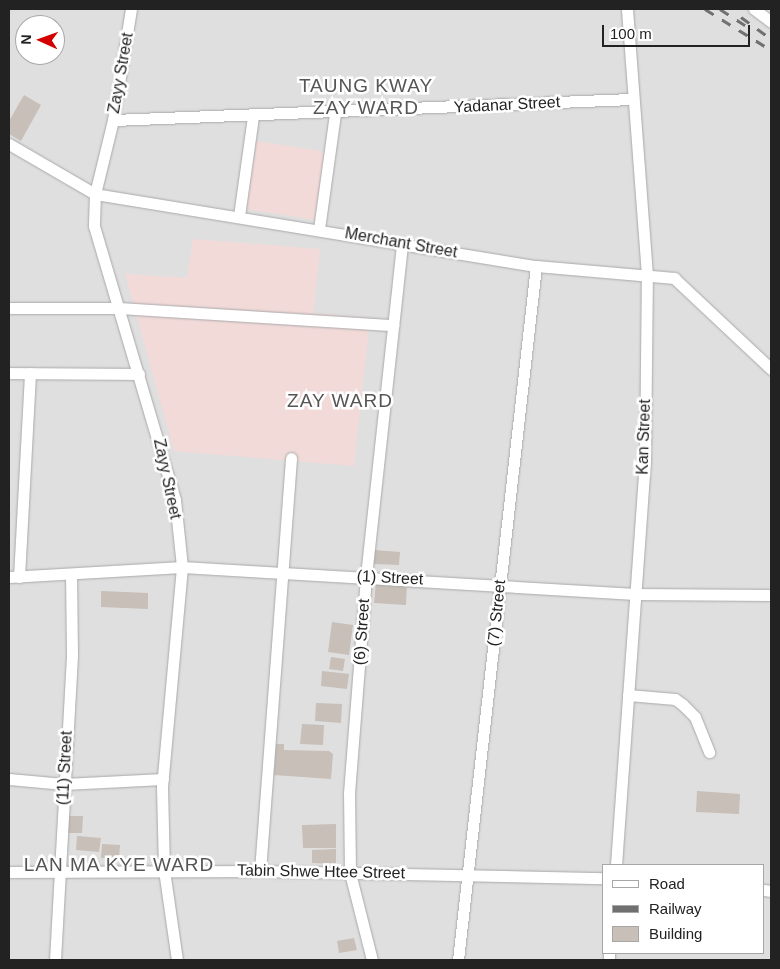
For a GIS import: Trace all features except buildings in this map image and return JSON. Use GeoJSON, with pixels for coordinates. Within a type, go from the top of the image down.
{"type":"FeatureCollection","features":[{"type":"Feature","properties":{"kind":"street","name":"Zayy Street"},"geometry":{"type":"LineString","coordinates":[[131,9],[113,120],[95,194],[94,226],[175,500],[182,567],[163,779],[164,870],[177,960]]}},
{"type":"Feature","properties":{"kind":"street","name":"Kan Street"},"geometry":{"type":"LineString","coordinates":[[616,864],[645,459],[647,275],[631,99],[627,9]]}},
{"type":"Feature","properties":{"kind":"street"},"geometry":{"type":"LineString","coordinates":[[754,9],[771,22]]}},
{"type":"Feature","properties":{"kind":"street","name":"Yadanar Street"},"geometry":{"type":"LineString","coordinates":[[113,120],[254,117],[631,99]]}},
{"type":"Feature","properties":{"kind":"street"},"geometry":{"type":"LineString","coordinates":[[319,229],[335,113]]}},
{"type":"Feature","properties":{"kind":"street"},"geometry":{"type":"LineString","coordinates":[[239,216],[254,117]]}},
{"type":"Feature","properties":{"kind":"street","name":"Merchant Street"},"geometry":{"type":"LineString","coordinates":[[9,144],[95,194],[319,229],[536,266],[674,278],[771,369]]}},
{"type":"Feature","properties":{"kind":"street","name":"(6) Street"},"geometry":{"type":"LineString","coordinates":[[372,960],[350,872],[349,793],[366,576],[402,243]]}},
{"type":"Feature","properties":{"kind":"street","name":"(7) Street"},"geometry":{"type":"LineString","coordinates":[[458,960],[536,266]]}},
{"type":"Feature","properties":{"kind":"street"},"geometry":{"type":"LineString","coordinates":[[9,308],[119,308],[393,325]]}},
{"type":"Feature","properties":{"kind":"street"},"geometry":{"type":"LineString","coordinates":[[9,373],[139,374]]}},
{"type":"Feature","properties":{"kind":"street"},"geometry":{"type":"LineString","coordinates":[[14,577],[30,373]]}},
{"type":"Feature","properties":{"kind":"street"},"geometry":{"type":"LineString","coordinates":[[260,871],[284,573],[290,458]]}},
{"type":"Feature","properties":{"kind":"street","name":"(1) Street"},"geometry":{"type":"LineString","coordinates":[[14,577],[72,576],[182,567],[500,584],[634,594],[771,595]]}},
{"type":"Feature","properties":{"kind":"street","name":"(11) Street"},"geometry":{"type":"LineString","coordinates":[[55,960],[72,576]]}},
{"type":"Feature","properties":{"kind":"street"},"geometry":{"type":"LineString","coordinates":[[628,695],[675,699],[694,717],[709,752]]}},
{"type":"Feature","properties":{"kind":"street"},"geometry":{"type":"LineString","coordinates":[[9,779],[64,784],[163,779]]}},
{"type":"Feature","properties":{"kind":"street","name":"Tabin Shwe Htee Street"},"geometry":{"type":"LineString","coordinates":[[9,872],[60,873],[164,870],[468,873],[602,878]]}},
{"type":"Feature","properties":{"kind":"shaded area"},"geometry":{"type":"Polygon","coordinates":[[[9,9],[771,9],[771,960],[9,960],[9,9]]]}},
{"type":"Feature","properties":{"kind":"shaded area"},"geometry":{"type":"Polygon","coordinates":[[[257,141],[327,152],[316,220],[246,209],[257,141]]]}},
{"type":"Feature","properties":{"kind":"shaded area"},"geometry":{"type":"Polygon","coordinates":[[[193,239],[320,249],[313,313],[370,318],[354,466],[174,451],[125,274],[187,278],[193,239]]]}},
{"type":"Feature","properties":{"kind":"railway"},"geometry":{"type":"LineString","coordinates":[[705,9],[771,50]]}},
{"type":"Feature","properties":{"kind":"railway"},"geometry":{"type":"LineString","coordinates":[[720,9],[745,25]]}},
{"type":"Feature","properties":{"kind":"railway"},"geometry":{"type":"LineString","coordinates":[[741,17],[771,39]]}},
{"type":"Feature","properties":{"kind":"district","name":"TAUNG KWAY ZAY WARD"},"geometry":{"type":"Point","coordinates":[366,97]}},
{"type":"Feature","properties":{"kind":"district","name":"ZAY WARD"},"geometry":{"type":"Point","coordinates":[340,401]}},
{"type":"Feature","properties":{"kind":"district","name":"LAN MA KYE WARD"},"geometry":{"type":"Point","coordinates":[119,865]}}]}
